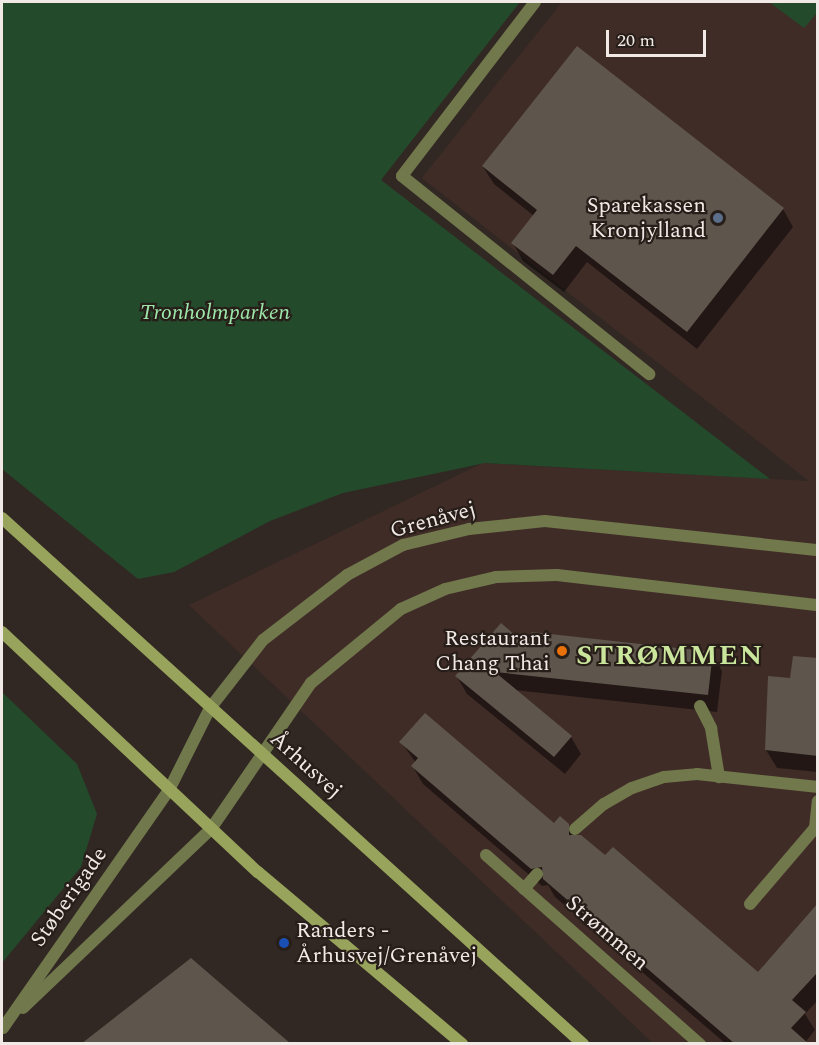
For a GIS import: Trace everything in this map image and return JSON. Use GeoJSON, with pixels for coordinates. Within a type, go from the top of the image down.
{"type":"FeatureCollection","features":[{"type":"Feature","properties":{"kind":"main road","name":"Århusvej"},"geometry":{"type":"LineString","coordinates":[[2,518],[582,1044]]}},
{"type":"Feature","properties":{"kind":"main road"},"geometry":{"type":"LineString","coordinates":[[2,632],[211,829],[462,1044]]}},
{"type":"Feature","properties":{"kind":"street"},"geometry":{"type":"LineString","coordinates":[[535,2],[402,176],[649,374]]}},
{"type":"Feature","properties":{"kind":"street","name":"Grenåvej"},"geometry":{"type":"LineString","coordinates":[[169,790],[210,708],[263,640],[347,574],[403,545],[469,529],[545,521],[818,550]]}},
{"type":"Feature","properties":{"kind":"street"},"geometry":{"type":"LineString","coordinates":[[211,829],[260,752],[311,683],[362,638],[401,609],[445,589],[496,578],[557,575],[818,605]]}},
{"type":"Feature","properties":{"kind":"street"},"geometry":{"type":"LineString","coordinates":[[700,706],[711,728],[719,777]]}},
{"type":"Feature","properties":{"kind":"street"},"geometry":{"type":"LineString","coordinates":[[575,829],[604,804],[632,788],[664,777],[719,777],[818,787]]}},
{"type":"Feature","properties":{"kind":"street","name":"Støberigade"},"geometry":{"type":"LineString","coordinates":[[2,1028],[169,790]]}},
{"type":"Feature","properties":{"kind":"street"},"geometry":{"type":"LineString","coordinates":[[750,904],[815,828],[818,801]]}},
{"type":"Feature","properties":{"kind":"street","name":"Støberigade"},"geometry":{"type":"LineString","coordinates":[[2,1028],[211,829]]}},
{"type":"Feature","properties":{"kind":"street","name":"Strømmen"},"geometry":{"type":"LineString","coordinates":[[486,855],[700,1044]]}},
{"type":"Feature","properties":{"kind":"street"},"geometry":{"type":"LineString","coordinates":[[524,889],[537,874]]}},
{"type":"Feature","properties":{"kind":"shaded area"},"geometry":{"type":"Polygon","coordinates":[[[562,2],[769,2],[804,27],[817,13],[817,1043],[653,1043],[189,605],[483,463],[809,481],[422,178],[562,2]]]}},
{"type":"Feature","properties":{"kind":"green space","name":"Tronholmparken"},"geometry":{"type":"Polygon","coordinates":[[[2,2],[520,2],[381,180],[770,479],[485,463],[343,493],[270,521],[174,572],[138,579],[2,469],[2,2]]]}},
{"type":"Feature","properties":{"kind":"green space"},"geometry":{"type":"Polygon","coordinates":[[[769,2],[817,2],[817,13],[804,28],[769,2]]]}},
{"type":"Feature","properties":{"kind":"green space"},"geometry":{"type":"Polygon","coordinates":[[[2,692],[77,764],[97,814],[81,867],[2,963],[2,692]]]}},
{"type":"Feature","properties":{"kind":"building"},"geometry":{"type":"Polygon","coordinates":[[[577,46],[784,208],[687,332],[576,246],[553,275],[511,243],[537,210],[482,166],[577,46]]]}},
{"type":"Feature","properties":{"kind":"building"},"geometry":{"type":"Polygon","coordinates":[[[501,623],[523,642],[532,632],[713,652],[708,695],[495,672],[572,736],[554,757],[455,676],[501,623]]]}},
{"type":"Feature","properties":{"kind":"building"},"geometry":{"type":"Polygon","coordinates":[[[793,656],[818,658],[818,756],[765,750],[768,676],[790,678],[793,656]]]}},
{"type":"Feature","properties":{"kind":"building"},"geometry":{"type":"Polygon","coordinates":[[[425,713],[554,823],[560,816],[569,824],[569,835],[581,835],[605,855],[613,847],[758,972],[818,903],[818,972],[792,1000],[806,1012],[791,1028],[809,1044],[735,1044],[543,879],[542,867],[531,869],[411,766],[418,758],[399,742],[425,713]]]}},
{"type":"Feature","properties":{"kind":"building"},"geometry":{"type":"Polygon","coordinates":[[[191,958],[291,1044],[81,1044],[191,958]]]}},
{"type":"Feature","properties":{"kind":"place","name":"Sparekassen Kronjylland"},"geometry":{"type":"Point","coordinates":[718,218]}},
{"type":"Feature","properties":{"kind":"place","name":"Restaurant Chang Thai"},"geometry":{"type":"Point","coordinates":[562,651]}},
{"type":"Feature","properties":{"kind":"place","name":"Randers - Århusvej/Grenåvej"},"geometry":{"type":"Point","coordinates":[284,943]}},
{"type":"Feature","properties":{"kind":"district","name":"STRØMMEN"},"geometry":{"type":"Point","coordinates":[670,656]}}]}
